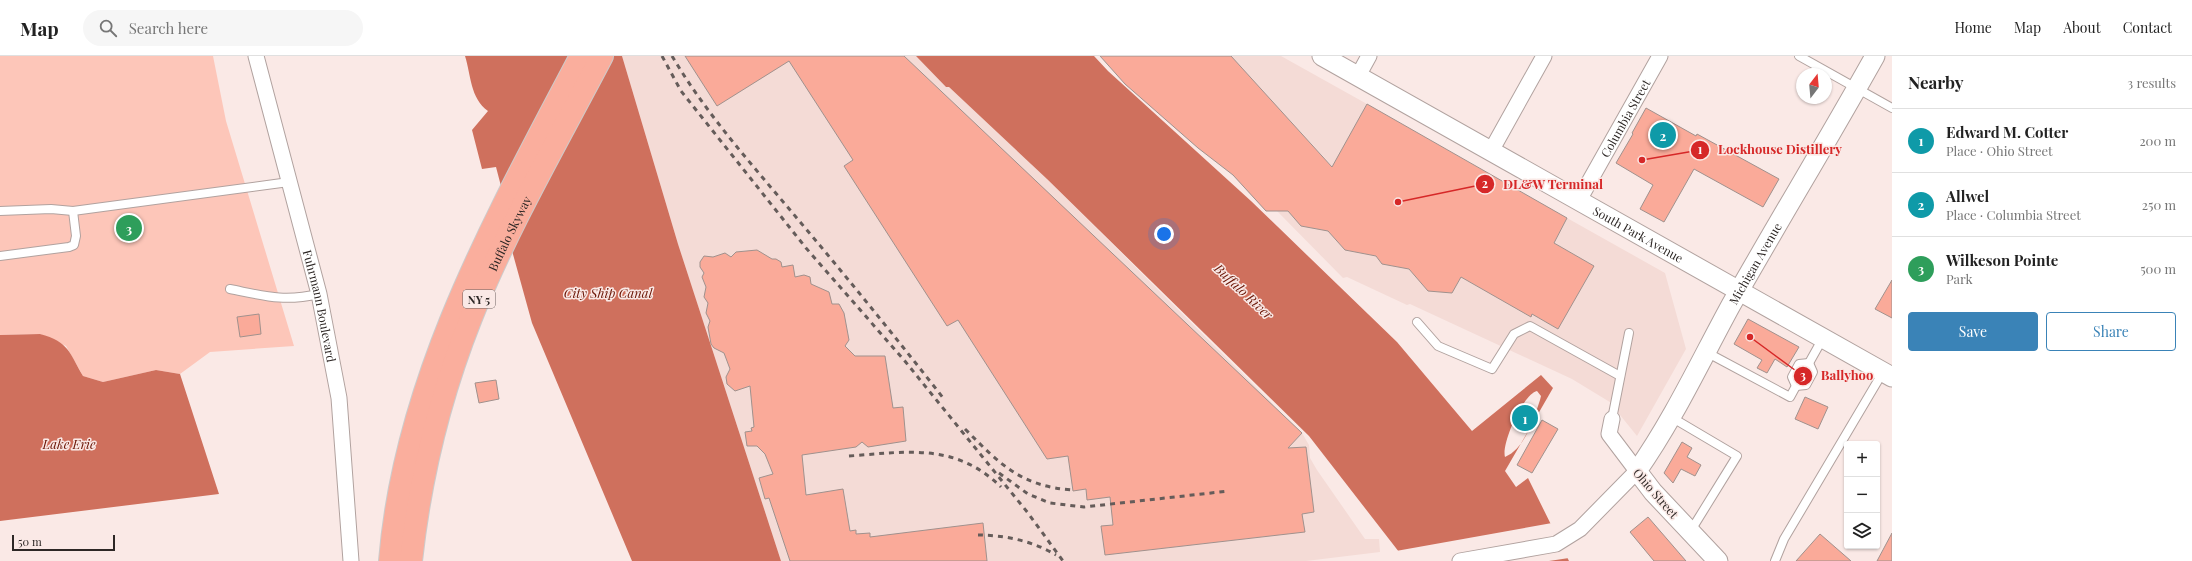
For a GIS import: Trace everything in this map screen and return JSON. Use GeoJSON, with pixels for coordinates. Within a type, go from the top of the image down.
{"type":"FeatureCollection","features":[{"type":"Feature","properties":{"kind":"highway","name":"Buffalo Skyway"},"geometry":{"type":"LineString","coordinates":[[390,561],[398,505],[409,451],[422,398],[439,349],[477,258],[581,56]]}},
{"type":"Feature","properties":{"kind":"highway","name":"Buffalo Skyway"},"geometry":{"type":"LineString","coordinates":[[411,561],[425,466],[440,409],[470,319],[516,220],[602,56]]}},
{"type":"Feature","properties":{"kind":"street","name":"Fuhrmann Boulevard"},"geometry":{"type":"LineString","coordinates":[[256,56],[319,294],[339,398],[351,561]]}},
{"type":"Feature","properties":{"kind":"street","name":"South Park Avenue"},"geometry":{"type":"LineString","coordinates":[[1322,56],[1888,375]]}},
{"type":"Feature","properties":{"kind":"street"},"geometry":{"type":"LineString","coordinates":[[1358,76],[1369,56]]}},
{"type":"Feature","properties":{"kind":"street"},"geometry":{"type":"LineString","coordinates":[[1491,151],[1544,56]]}},
{"type":"Feature","properties":{"kind":"street","name":"Columbia Street"},"geometry":{"type":"LineString","coordinates":[[1579,200],[1660,56]]}},
{"type":"Feature","properties":{"kind":"street","name":"Michigan Avenue"},"geometry":{"type":"LineString","coordinates":[[1637,471],[1670,417],[1739,291],[1875,56]]}},
{"type":"Feature","properties":{"kind":"street","name":"Ohio Street"},"geometry":{"type":"LineString","coordinates":[[1612,419],[1609,434],[1653,492],[1718,561]]}},
{"type":"Feature","properties":{"kind":"street"},"geometry":{"type":"LineString","coordinates":[[1460,561],[1556,544],[1580,529],[1637,471]]}},
{"type":"Feature","properties":{"kind":"lane"},"geometry":{"type":"LineString","coordinates":[[1799,56],[1892,108]]}},
{"type":"Feature","properties":{"kind":"lane"},"geometry":{"type":"LineString","coordinates":[[0,211],[51,208],[74,211],[289,182]]}},
{"type":"Feature","properties":{"kind":"lane"},"geometry":{"type":"LineString","coordinates":[[0,256],[69,247],[74,245],[76,236],[74,211]]}},
{"type":"Feature","properties":{"kind":"lane"},"geometry":{"type":"LineString","coordinates":[[230,289],[282,299],[299,299],[319,294]]}},
{"type":"Feature","properties":{"kind":"lane"},"geometry":{"type":"LineString","coordinates":[[1417,322],[1438,346],[1492,369],[1514,334],[1530,326],[1620,376]]}},
{"type":"Feature","properties":{"kind":"lane"},"geometry":{"type":"LineString","coordinates":[[1612,419],[1628,333]]}},
{"type":"Feature","properties":{"kind":"lane"},"geometry":{"type":"LineString","coordinates":[[1808,363],[1823,338]]}},
{"type":"Feature","properties":{"kind":"lane"},"geometry":{"type":"LineString","coordinates":[[1706,352],[1790,397],[1796,386]]}},
{"type":"Feature","properties":{"kind":"lane"},"geometry":{"type":"LineString","coordinates":[[1796,386],[1792,377],[1799,364],[1808,363]]}},
{"type":"Feature","properties":{"kind":"lane"},"geometry":{"type":"LineString","coordinates":[[1796,386],[1806,385],[1812,372],[1808,363]]}},
{"type":"Feature","properties":{"kind":"lane"},"geometry":{"type":"LineString","coordinates":[[1775,561],[1784,539],[1888,375]]}},
{"type":"Feature","properties":{"kind":"lane"},"geometry":{"type":"LineString","coordinates":[[1670,417],[1737,456],[1690,532]]}},
{"type":"Feature","properties":{"kind":"shaded area"},"geometry":{"type":"Polygon","coordinates":[[[0,56],[213,56],[226,121],[294,346],[210,352],[180,374],[156,370],[103,382],[83,376],[66,346],[40,334],[0,335],[0,56]]]}},
{"type":"Feature","properties":{"kind":"shaded area"},"geometry":{"type":"Polygon","coordinates":[[[622,56],[916,56],[946,87],[949,87],[1047,179],[1302,433],[1309,445],[1310,458],[1317,470],[1365,539],[1379,539],[1380,552],[1306,561],[781,561],[678,244],[622,56]]]}},
{"type":"Feature","properties":{"kind":"shaded area"},"geometry":{"type":"Polygon","coordinates":[[[1231,56],[1281,56],[1367,104],[1336,160],[1334,168],[1231,56]]]}},
{"type":"Feature","properties":{"kind":"shaded area"},"geometry":{"type":"Polygon","coordinates":[[[1277,211],[1288,211],[1301,226],[1328,231],[1345,250],[1376,256],[1382,264],[1409,269],[1428,291],[1452,293],[1462,275],[1466,280],[1530,317],[1532,314],[1558,329],[1594,266],[1554,243],[1567,218],[1665,273],[1686,349],[1637,436],[1616,410],[1618,407],[1572,379],[1410,304],[1407,305],[1347,277],[1343,278],[1277,211]]]}},
{"type":"Feature","properties":{"kind":"water","name":"City Ship Canal"},"geometry":{"type":"Polygon","coordinates":[[[465,56],[622,56],[678,244],[781,561],[632,561],[532,323],[511,247],[507,209],[496,167],[482,169],[472,130],[488,111],[482,106],[474,93],[465,56]]]}},
{"type":"Feature","properties":{"kind":"water","name":"Buffalo River"},"geometry":{"type":"Polygon","coordinates":[[[916,56],[1094,56],[1108,71],[1251,201],[1397,342],[1472,431],[1541,375],[1553,388],[1529,430],[1541,396],[1537,391],[1531,394],[1514,420],[1506,442],[1505,457],[1512,453],[1521,443],[1505,471],[1516,487],[1528,478],[1569,561],[1406,561],[1309,436],[1047,179],[949,87],[946,87],[916,56]]]}},
{"type":"Feature","properties":{"kind":"water","name":"Lake Erie"},"geometry":{"type":"Polygon","coordinates":[[[40,334],[50,337],[63,344],[71,354],[83,376],[103,382],[156,370],[180,374],[219,494],[0,521],[0,335],[40,334]]]}},
{"type":"Feature","properties":{"kind":"pier"},"geometry":{"type":"Polygon","coordinates":[[[1552,523],[1569,558],[1549,561],[1403,561],[1396,551],[1552,523]]]}},
{"type":"Feature","properties":{"kind":"building"},"geometry":{"type":"Polygon","coordinates":[[[685,56],[904,56],[1302,433],[1288,448],[1306,447],[1314,512],[1302,514],[1305,532],[1105,555],[1101,526],[1113,525],[1110,497],[1087,500],[1086,489],[1073,491],[1068,456],[1047,459],[958,320],[947,326],[844,166],[853,160],[789,61],[717,106],[685,56]]]}},
{"type":"Feature","properties":{"kind":"building"},"geometry":{"type":"Polygon","coordinates":[[[1100,56],[1231,56],[1332,167],[1367,104],[1567,218],[1554,243],[1594,266],[1558,329],[1532,314],[1531,317],[1461,277],[1452,293],[1428,291],[1409,269],[1382,264],[1376,256],[1345,250],[1328,231],[1301,226],[1288,211],[1266,211],[1233,175],[1198,148],[1125,84],[1100,56]]]}},
{"type":"Feature","properties":{"kind":"building"},"geometry":{"type":"Polygon","coordinates":[[[1646,108],[1779,179],[1763,207],[1694,169],[1664,222],[1640,209],[1653,185],[1616,163],[1646,108]]]}},
{"type":"Feature","properties":{"kind":"building"},"geometry":{"type":"Polygon","coordinates":[[[757,250],[772,259],[776,259],[781,262],[782,267],[793,265],[795,277],[804,275],[810,277],[811,284],[829,292],[832,304],[839,304],[844,313],[849,340],[845,346],[855,356],[885,356],[893,408],[903,407],[906,441],[868,447],[862,442],[856,447],[802,455],[806,495],[843,489],[850,531],[856,530],[856,534],[870,533],[870,537],[983,523],[987,561],[790,561],[769,498],[765,499],[759,478],[773,474],[765,454],[757,446],[747,446],[745,432],[752,431],[751,428],[754,427],[750,386],[735,391],[727,384],[726,377],[730,369],[724,353],[714,348],[711,344],[708,327],[710,321],[706,313],[708,303],[704,297],[706,287],[702,277],[704,273],[700,267],[700,262],[704,256],[713,257],[725,253],[731,257],[736,252],[757,250]]]}},
{"type":"Feature","properties":{"kind":"building"},"geometry":{"type":"Polygon","coordinates":[[[1892,280],[1892,318],[1875,309],[1892,280]]]}},
{"type":"Feature","properties":{"kind":"building"},"geometry":{"type":"Polygon","coordinates":[[[259,314],[261,334],[240,337],[237,317],[259,314]]]}},
{"type":"Feature","properties":{"kind":"building"},"geometry":{"type":"Polygon","coordinates":[[[1748,319],[1799,347],[1787,367],[1775,359],[1767,373],[1757,368],[1762,360],[1734,344],[1748,319]]]}},
{"type":"Feature","properties":{"kind":"building"},"geometry":{"type":"Polygon","coordinates":[[[496,380],[499,399],[479,403],[475,383],[496,380]]]}},
{"type":"Feature","properties":{"kind":"building"},"geometry":{"type":"Polygon","coordinates":[[[1805,397],[1828,407],[1818,429],[1795,419],[1805,397]]]}},
{"type":"Feature","properties":{"kind":"building"},"geometry":{"type":"Polygon","coordinates":[[[1542,420],[1558,429],[1532,473],[1517,465],[1542,420]]]}},
{"type":"Feature","properties":{"kind":"building"},"geometry":{"type":"Polygon","coordinates":[[[1682,442],[1692,448],[1687,457],[1701,465],[1695,476],[1681,469],[1673,483],[1664,473],[1682,442]]]}},
{"type":"Feature","properties":{"kind":"building"},"geometry":{"type":"Polygon","coordinates":[[[1648,517],[1686,561],[1654,561],[1630,532],[1648,517]]]}},
{"type":"Feature","properties":{"kind":"building"},"geometry":{"type":"Polygon","coordinates":[[[1892,533],[1892,561],[1877,561],[1892,533]]]}},
{"type":"Feature","properties":{"kind":"building"},"geometry":{"type":"Polygon","coordinates":[[[1820,534],[1851,561],[1796,561],[1820,534]]]}},
{"type":"Feature","properties":{"kind":"railway"},"geometry":{"type":"LineString","coordinates":[[662,56],[681,91],[806,248],[904,360],[1028,513],[1063,561]]}},
{"type":"Feature","properties":{"kind":"railway"},"geometry":{"type":"LineString","coordinates":[[672,56],[701,100],[733,142],[855,288],[944,399]]}},
{"type":"Feature","properties":{"kind":"railway"},"geometry":{"type":"LineString","coordinates":[[965,429],[989,453],[1012,471],[1038,484],[1072,490]]}},
{"type":"Feature","properties":{"kind":"railway"},"geometry":{"type":"LineString","coordinates":[[849,456],[910,452],[948,456],[966,463],[984,473],[1001,487]]}},
{"type":"Feature","properties":{"kind":"railway"},"geometry":{"type":"LineString","coordinates":[[999,473],[1028,494],[1050,503],[1084,507],[1229,491]]}},
{"type":"Feature","properties":{"kind":"railway"},"geometry":{"type":"LineString","coordinates":[[978,535],[998,536],[1018,540],[1038,546],[1056,555]]}},
{"type":"Feature","properties":{"kind":"place","name":"Allwel"},"geometry":{"type":"Point","coordinates":[1663,135]}},
{"type":"Feature","properties":{"kind":"place","name":"Lockhouse Distillery"},"geometry":{"type":"Point","coordinates":[1642,160]}},
{"type":"Feature","properties":{"kind":"place","name":"DL&W Terminal"},"geometry":{"type":"Point","coordinates":[1398,202]}},
{"type":"Feature","properties":{"kind":"place","name":"Wilkeson Pointe"},"geometry":{"type":"Point","coordinates":[129,228]}},
{"type":"Feature","properties":{"kind":"place","name":"Ballyhoo"},"geometry":{"type":"Point","coordinates":[1750,337]}},
{"type":"Feature","properties":{"kind":"place","name":"Edward M. Cotter"},"geometry":{"type":"Point","coordinates":[1525,418]}}]}
